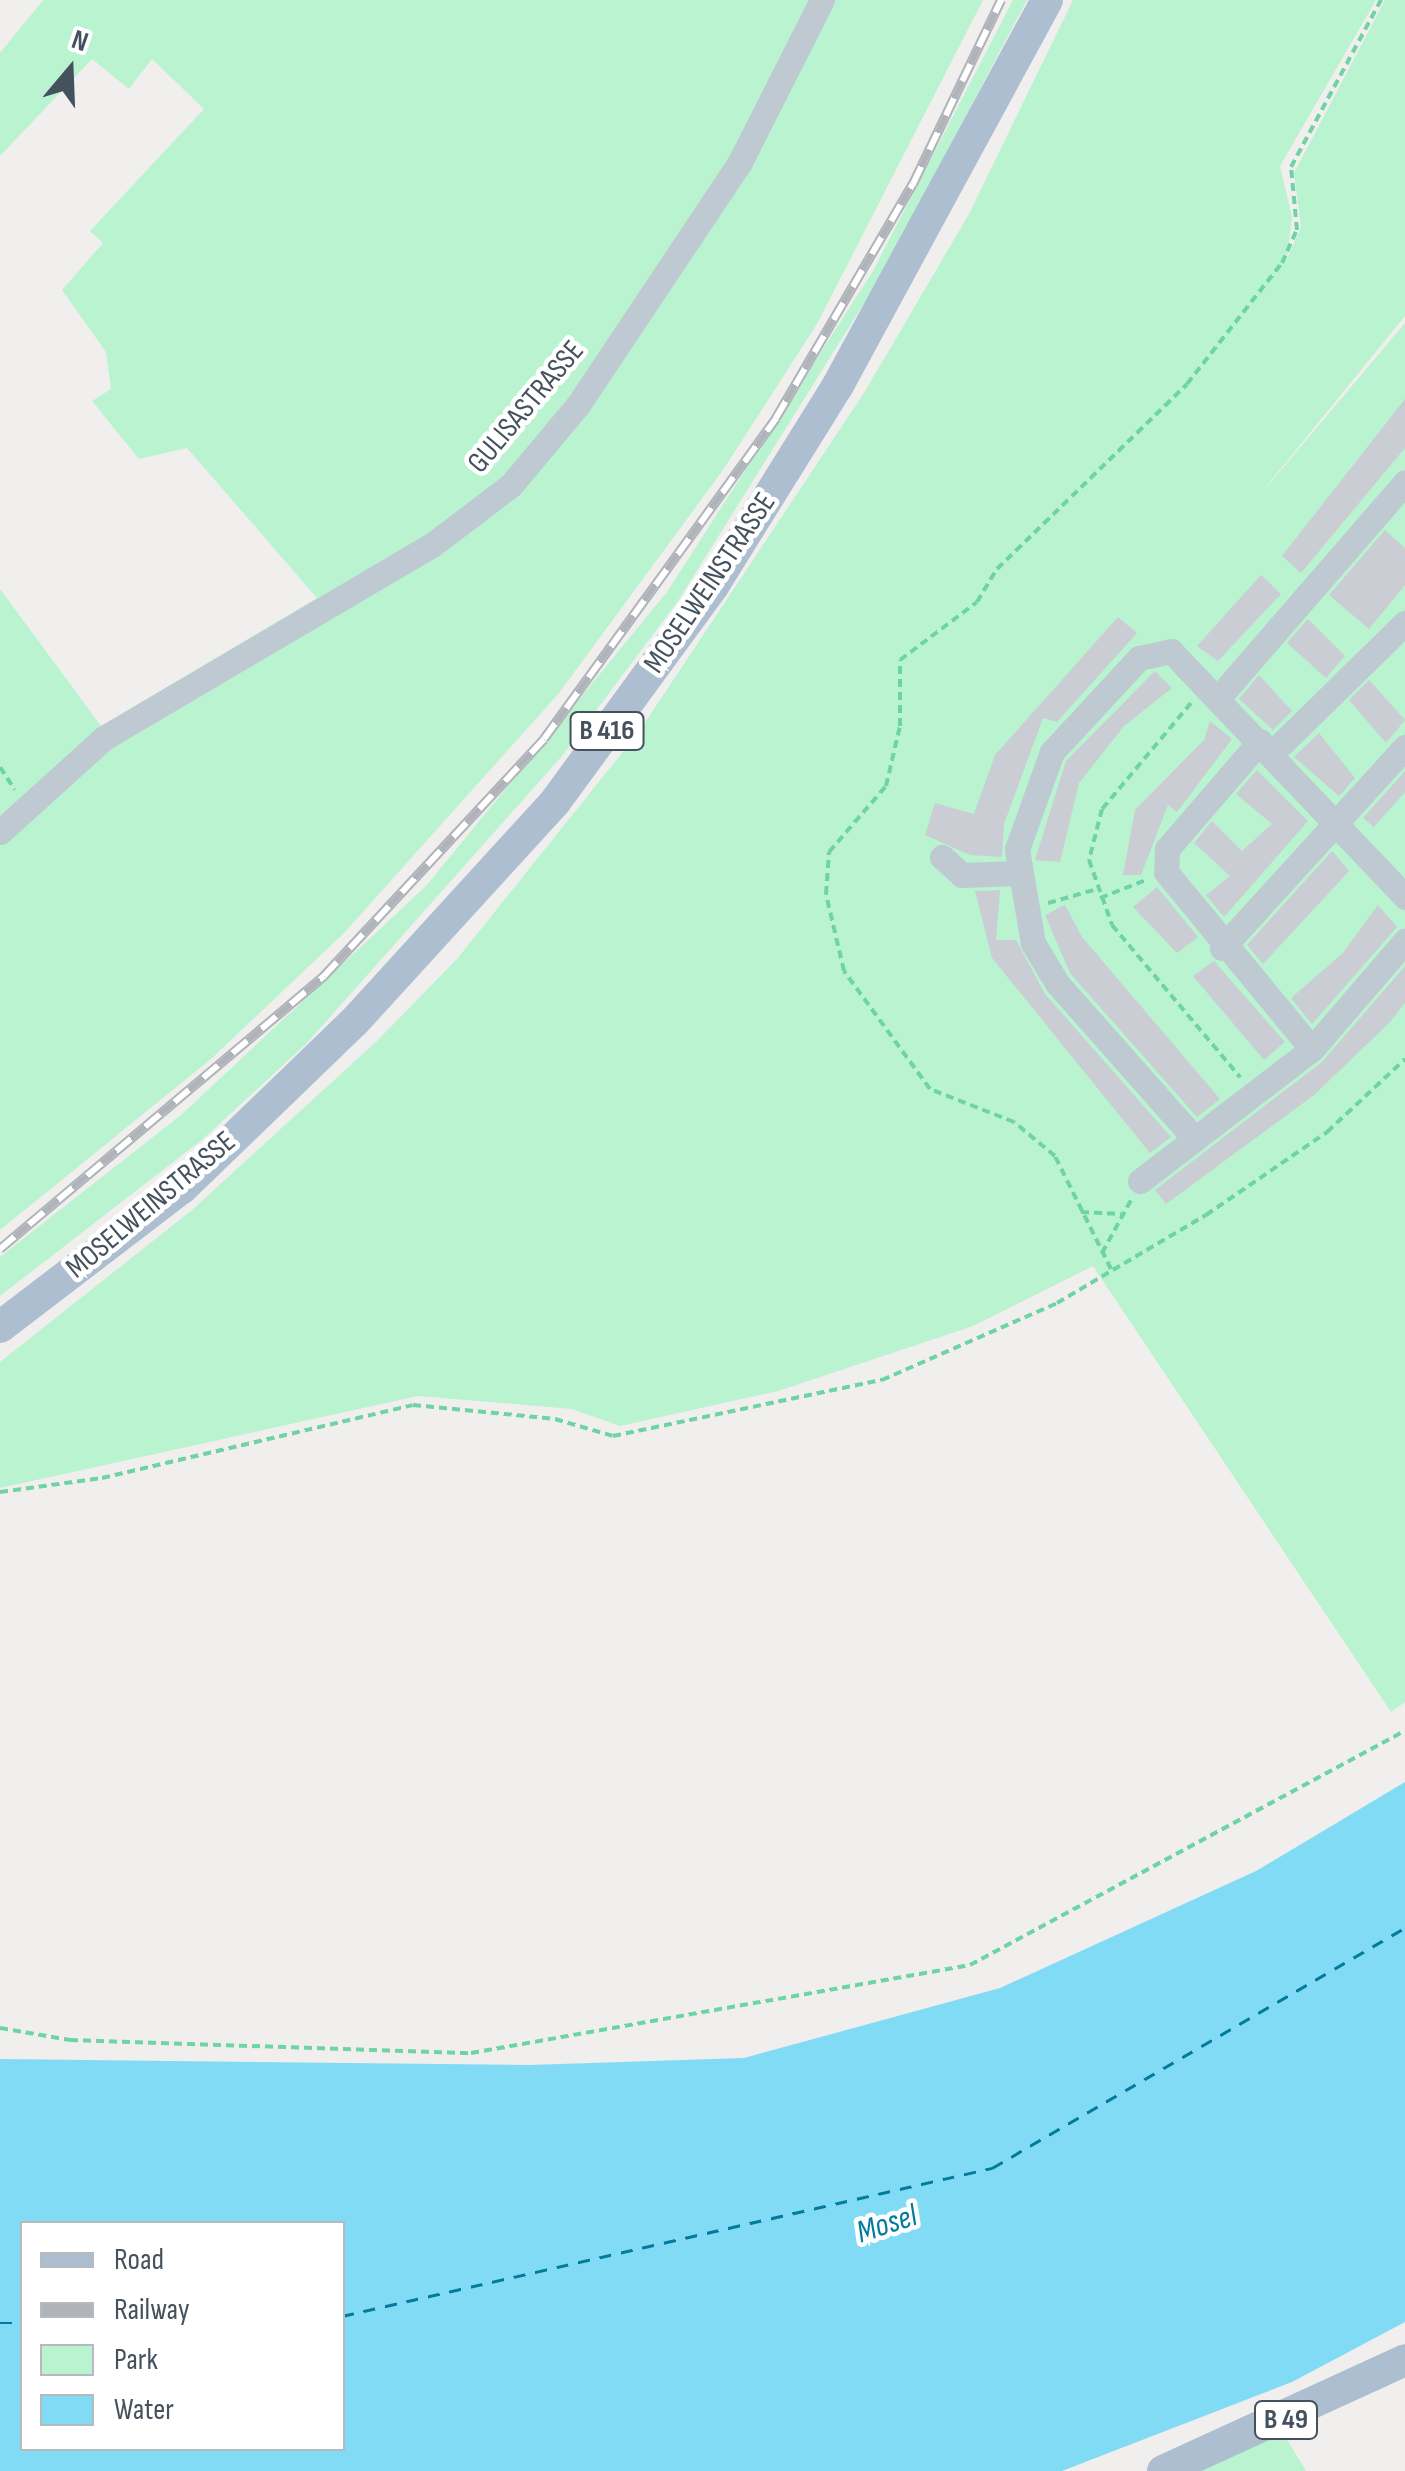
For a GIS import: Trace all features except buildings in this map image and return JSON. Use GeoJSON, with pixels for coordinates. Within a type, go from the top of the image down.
{"type":"FeatureCollection","features":[{"type":"Feature","properties":{"kind":"main road","name":"MOSELWEINSTRASSE"},"geometry":{"type":"LineString","coordinates":[[0,1327],[195,1175],[355,1021],[555,802],[713,586],[837,387],[1047,0]]}},
{"type":"Feature","properties":{"kind":"main road","name":"B 49"},"geometry":{"type":"LineString","coordinates":[[1163,2471],[1405,2360]]}},
{"type":"Feature","properties":{"kind":"street","name":"GULISASTRASSE"},"geometry":{"type":"LineString","coordinates":[[0,832],[24,803],[104,738],[432,544],[511,485],[578,404],[740,164],[822,0]]}},
{"type":"Feature","properties":{"kind":"street"},"geometry":{"type":"LineString","coordinates":[[1219,698],[1396,516],[1405,482]]}},
{"type":"Feature","properties":{"kind":"street"},"geometry":{"type":"LineString","coordinates":[[1312,1049],[1222,948],[1166,872],[1167,849],[1265,748],[1405,623]]}},
{"type":"Feature","properties":{"kind":"street"},"geometry":{"type":"LineString","coordinates":[[1194,1138],[1057,983],[1024,910],[1018,873],[1030,796],[1052,752],[1139,658],[1170,650],[1405,897]]}},
{"type":"Feature","properties":{"kind":"street"},"geometry":{"type":"LineString","coordinates":[[1222,948],[1405,747]]}},
{"type":"Feature","properties":{"kind":"street"},"geometry":{"type":"LineString","coordinates":[[942,857],[962,875],[1018,873]]}},
{"type":"Feature","properties":{"kind":"street"},"geometry":{"type":"LineString","coordinates":[[1140,1181],[1312,1049],[1405,941]]}},
{"type":"Feature","properties":{"kind":"path"},"geometry":{"type":"LineString","coordinates":[[1110,1269],[1037,1139],[930,1090],[872,1011],[838,957],[829,852],[886,786],[900,726],[900,660],[977,602],[997,569],[1187,384],[1282,264],[1297,230],[1290,168],[1381,0]]}},
{"type":"Feature","properties":{"kind":"path"},"geometry":{"type":"LineString","coordinates":[[0,767],[24,803]]}},
{"type":"Feature","properties":{"kind":"path"},"geometry":{"type":"LineString","coordinates":[[1100,898],[1166,872]]}},
{"type":"Feature","properties":{"kind":"path"},"geometry":{"type":"LineString","coordinates":[[1024,910],[1094,890]]}},
{"type":"Feature","properties":{"kind":"path"},"geometry":{"type":"LineString","coordinates":[[0,1492],[102,1478],[412,1406],[555,1418],[614,1436],[668,1429],[882,1380],[1057,1303],[1281,1164],[1405,1059]]}},
{"type":"Feature","properties":{"kind":"path"},"geometry":{"type":"LineString","coordinates":[[1102,1253],[1140,1181]]}},
{"type":"Feature","properties":{"kind":"path"},"geometry":{"type":"LineString","coordinates":[[1081,1212],[1124,1214]]}},
{"type":"Feature","properties":{"kind":"path"},"geometry":{"type":"LineString","coordinates":[[0,2028],[70,2040],[472,2053],[970,1965],[1405,1731]]}},
{"type":"Feature","properties":{"kind":"green space"},"geometry":{"type":"Polygon","coordinates":[[[43,0],[983,0],[817,324],[723,470],[559,693],[344,933],[211,1059],[0,1230],[0,589],[101,726],[317,598],[187,448],[139,459],[92,401],[111,389],[106,352],[62,290],[103,243],[90,231],[204,109],[152,59],[129,89],[92,59],[0,156],[0,53],[43,0]]]}},
{"type":"Feature","properties":{"kind":"green space"},"geometry":{"type":"Polygon","coordinates":[[[1013,0],[1027,0],[881,276],[678,601],[562,756],[306,1044],[203,1139],[0,1296],[0,1257],[181,1115],[426,886],[667,592],[873,271],[1013,0]]]}},
{"type":"Feature","properties":{"kind":"green space"},"geometry":{"type":"Polygon","coordinates":[[[1073,0],[1376,0],[1280,166],[1292,217],[1287,259],[1301,227],[1294,173],[1385,0],[1405,0],[1405,316],[1248,509],[1405,323],[1405,1702],[1391,1712],[1093,1266],[973,1326],[778,1391],[620,1426],[572,1409],[418,1396],[0,1488],[0,1362],[192,1210],[377,1041],[457,959],[638,733],[864,393],[969,214],[1073,0]]]}},
{"type":"Feature","properties":{"kind":"green space"},"geometry":{"type":"Polygon","coordinates":[[[1283,2433],[1306,2471],[1187,2471],[1283,2433]]]}},
{"type":"Feature","properties":{"kind":"water","name":"Mosel"},"geometry":{"type":"Polygon","coordinates":[[[1405,1782],[1405,2322],[1292,2382],[1062,2471],[0,2471],[0,2059],[529,2065],[744,2058],[1000,1988],[1256,1871],[1405,1782]]]}},
{"type":"Feature","properties":{"kind":"ferry route"},"geometry":{"type":"LineString","coordinates":[[345,2315],[992,2168],[1405,1928]]}},
{"type":"Feature","properties":{"kind":"ferry route"},"geometry":{"type":"LineString","coordinates":[[0,2323],[20,2323]]}},
{"type":"Feature","properties":{"kind":"railway"},"geometry":{"type":"LineString","coordinates":[[0,1249],[324,976],[544,739],[776,418],[913,184],[1001,0]]}}]}
